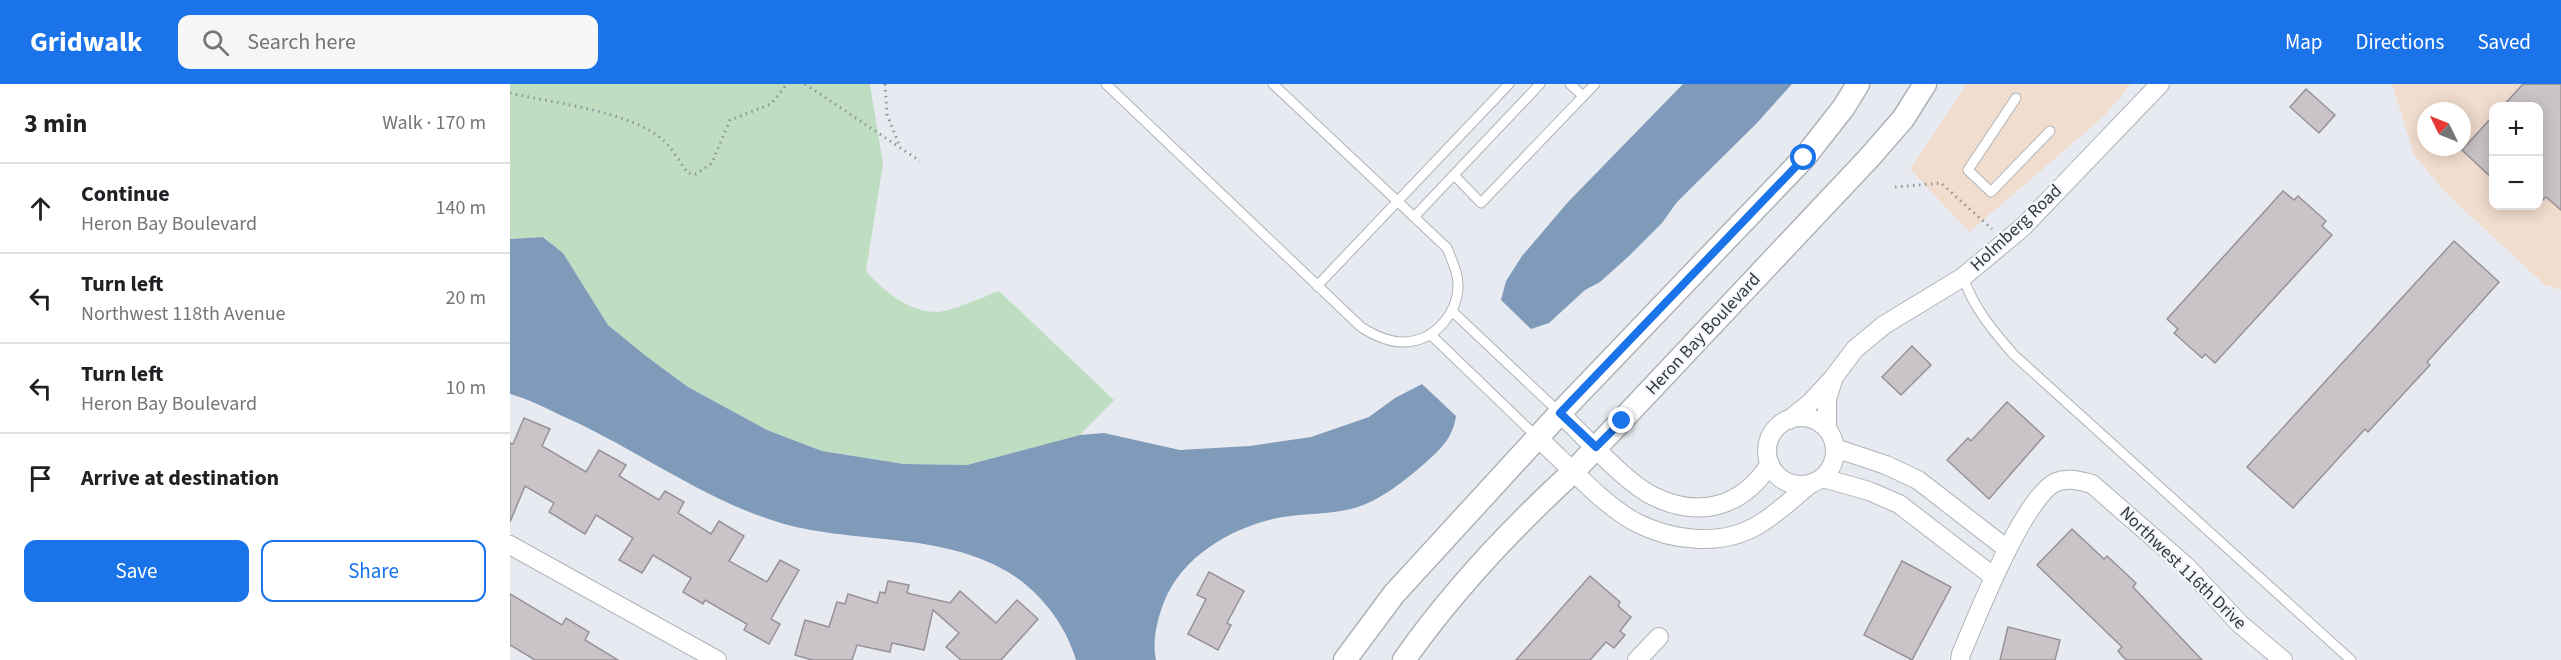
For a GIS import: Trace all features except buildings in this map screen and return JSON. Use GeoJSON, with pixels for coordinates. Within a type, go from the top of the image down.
{"type":"FeatureCollection","features":[{"type":"Feature","properties":{"kind":"street"},"geometry":{"type":"LineString","coordinates":[[1345,660],[1394,594],[1560,413],[1804,158],[1844,107],[1858,84]]}},
{"type":"Feature","properties":{"kind":"street","name":"Heron Bay Boulevard"},"geometry":{"type":"LineString","coordinates":[[1404,660],[1433,619],[1546,496],[1574,471],[1868,159],[1903,119],[1925,84]]}},
{"type":"Feature","properties":{"kind":"street","name":"Holmberg Road"},"geometry":{"type":"LineString","coordinates":[[1789,420],[1833,378],[1855,349],[1884,325],[1963,277],[2023,226],[2160,84]]}},
{"type":"Feature","properties":{"kind":"street","name":"Holmberg Road"},"geometry":{"type":"LineString","coordinates":[[1827,429],[1827,399],[1833,378]]}},
{"type":"Feature","properties":{"kind":"street"},"geometry":{"type":"LineString","coordinates":[[1560,413],[1627,477],[1652,496],[1676,504],[1701,507],[1721,506],[1742,496],[1761,479],[1770,464]]}},
{"type":"Feature","properties":{"kind":"street"},"geometry":{"type":"LineString","coordinates":[[1538,438],[1606,500],[1633,521],[1658,532],[1691,539],[1710,539],[1730,536],[1756,526],[1816,482],[1830,470],[1835,448],[1827,429],[1810,418],[1799,417],[1780,425],[1768,443],[1770,464],[1781,479],[1790,484],[1816,482],[1869,491],[1899,504],[1994,577]]}},
{"type":"Feature","properties":{"kind":"street"},"geometry":{"type":"LineString","coordinates":[[1835,448],[1886,465],[1918,480],[2007,549]]}},
{"type":"Feature","properties":{"kind":"street","name":"Northwest 116th Drive"},"geometry":{"type":"LineString","coordinates":[[1960,660],[2007,549],[2044,489],[2058,481],[2073,479],[2092,484],[2186,566],[2240,624],[2283,660]]}},
{"type":"Feature","properties":{"kind":"street"},"geometry":{"type":"LineString","coordinates":[[1929,527],[1948,502]]}},
{"type":"Feature","properties":{"kind":"street"},"geometry":{"type":"LineString","coordinates":[[510,545],[717,660]]}},
{"type":"Feature","properties":{"kind":"street"},"geometry":{"type":"LineString","coordinates":[[1637,660],[1659,636]]}},
{"type":"Feature","properties":{"kind":"lane"},"geometry":{"type":"LineString","coordinates":[[1106,84],[1360,327],[1370,333],[1395,341],[1414,341],[1430,334],[1443,323],[1452,310],[1458,288],[1455,269],[1447,248],[1273,84]]}},
{"type":"Feature","properties":{"kind":"lane"},"geometry":{"type":"LineString","coordinates":[[1317,286],[1509,84]]}},
{"type":"Feature","properties":{"kind":"lane"},"geometry":{"type":"LineString","coordinates":[[1414,217],[1539,84]]}},
{"type":"Feature","properties":{"kind":"lane"},"geometry":{"type":"LineString","coordinates":[[1570,84],[1583,96]]}},
{"type":"Feature","properties":{"kind":"lane"},"geometry":{"type":"LineString","coordinates":[[1454,175],[1481,203],[1595,84]]}},
{"type":"Feature","properties":{"kind":"lane"},"geometry":{"type":"LineString","coordinates":[[2016,98],[1968,170],[1991,192],[2050,131]]}},
{"type":"Feature","properties":{"kind":"lane"},"geometry":{"type":"LineString","coordinates":[[1963,277],[1968,293],[1989,327],[2014,355],[2351,660]]}},
{"type":"Feature","properties":{"kind":"lane"},"geometry":{"type":"LineString","coordinates":[[1452,310],[1560,413]]}},
{"type":"Feature","properties":{"kind":"lane"},"geometry":{"type":"LineString","coordinates":[[1430,334],[1538,438]]}},
{"type":"Feature","properties":{"kind":"path"},"geometry":{"type":"LineString","coordinates":[[510,93],[591,109],[625,120],[663,140],[688,173],[696,174],[707,168],[717,155],[730,120],[771,104],[787,84]]}},
{"type":"Feature","properties":{"kind":"path"},"geometry":{"type":"LineString","coordinates":[[806,84],[920,161]]}},
{"type":"Feature","properties":{"kind":"path"},"geometry":{"type":"LineString","coordinates":[[885,84],[887,114],[900,147]]}},
{"type":"Feature","properties":{"kind":"path"},"geometry":{"type":"LineString","coordinates":[[1895,187],[1941,183],[1992,229]]}},
{"type":"Feature","properties":{"kind":"shaded area"},"geometry":{"type":"Polygon","coordinates":[[[1967,84],[2131,84],[2103,117],[1969,232],[1910,169],[1967,84]]]}},
{"type":"Feature","properties":{"kind":"shaded area"},"geometry":{"type":"Polygon","coordinates":[[[2392,84],[2561,84],[2561,290],[2545,285],[2446,193],[2414,155],[2392,84]]]}},
{"type":"Feature","properties":{"kind":"green space"},"geometry":{"type":"Polygon","coordinates":[[[510,84],[870,84],[883,164],[866,271],[897,299],[927,311],[937,312],[950,309],[999,291],[1114,400],[1080,435],[967,465],[904,464],[822,451],[767,430],[688,387],[608,325],[563,253],[544,237],[510,239],[510,84]]]}},
{"type":"Feature","properties":{"kind":"water"},"geometry":{"type":"Polygon","coordinates":[[[1683,84],[1792,84],[1757,123],[1677,202],[1662,223],[1629,256],[1600,282],[1585,290],[1549,323],[1531,329],[1501,300],[1506,281],[1522,256],[1568,202],[1683,84]]]}},
{"type":"Feature","properties":{"kind":"water"},"geometry":{"type":"Polygon","coordinates":[[[543,237],[563,253],[608,325],[646,356],[688,387],[767,430],[822,451],[904,464],[967,465],[1080,435],[1104,433],[1180,450],[1250,446],[1311,437],[1369,417],[1395,398],[1422,384],[1456,416],[1449,437],[1435,454],[1400,483],[1365,505],[1326,513],[1277,518],[1242,529],[1210,546],[1183,571],[1164,602],[1156,631],[1156,660],[1076,660],[1066,634],[1041,599],[1020,580],[982,559],[955,550],[898,540],[812,530],[755,514],[698,488],[588,428],[536,403],[510,394],[510,239],[543,237]]]}},
{"type":"Feature","properties":{"kind":"route"},"geometry":{"type":"LineString","coordinates":[[1622,421],[1596,447],[1560,413],[1804,158]]}}]}
